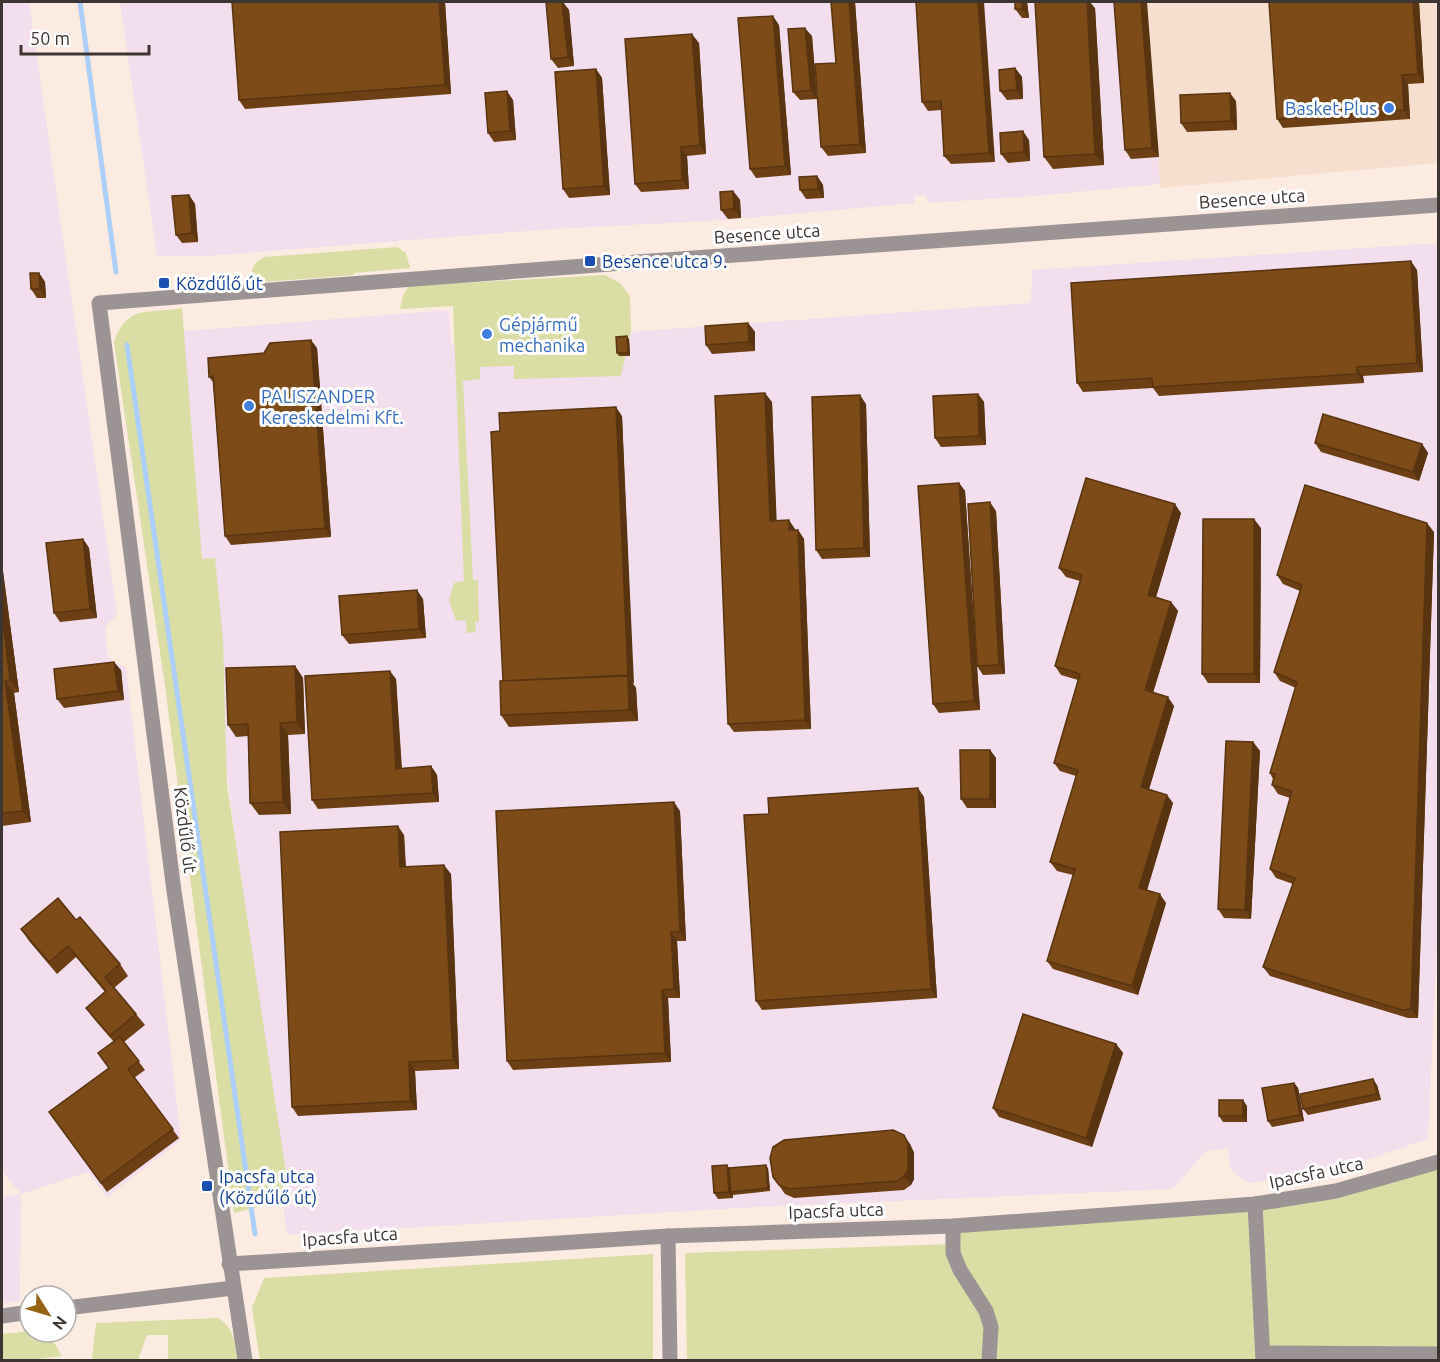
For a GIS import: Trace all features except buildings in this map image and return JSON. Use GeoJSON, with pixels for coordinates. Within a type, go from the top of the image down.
{"type":"FeatureCollection","features":[{"type":"Feature","properties":{"kind":"street","name":"Besence utca"},"geometry":{"type":"LineString","coordinates":[[99,303],[1438,205]]}},
{"type":"Feature","properties":{"kind":"street","name":"Közdűlő út"},"geometry":{"type":"LineString","coordinates":[[99,303],[174,891],[245,1360]]}},
{"type":"Feature","properties":{"kind":"street","name":"Ipacsfa utca"},"geometry":{"type":"LineString","coordinates":[[230,1264],[668,1236],[953,1226],[1255,1204],[1336,1191],[1438,1162]]}},
{"type":"Feature","properties":{"kind":"street"},"geometry":{"type":"LineString","coordinates":[[1255,1204],[1263,1357],[1438,1354]]}},
{"type":"Feature","properties":{"kind":"street"},"geometry":{"type":"LineString","coordinates":[[953,1226],[953,1253],[960,1270],[986,1311],[991,1327],[989,1360]]}},
{"type":"Feature","properties":{"kind":"street"},"geometry":{"type":"LineString","coordinates":[[668,1236],[669,1360]]}},
{"type":"Feature","properties":{"kind":"street"},"geometry":{"type":"LineString","coordinates":[[78,1307],[233,1288]]}},
{"type":"Feature","properties":{"kind":"street"},"geometry":{"type":"LineString","coordinates":[[2,1316],[18,1314]]}},
{"type":"Feature","properties":{"kind":"shaded area"},"geometry":{"type":"Polygon","coordinates":[[[2,2],[29,2],[117,614],[105,628],[108,658],[126,668],[181,1140],[107,1197],[88,1172],[21,1194],[2,1171],[2,2]]]}},
{"type":"Feature","properties":{"kind":"shaded area"},"geometry":{"type":"Polygon","coordinates":[[[120,2],[1146,2],[1160,184],[927,203],[926,195],[914,196],[914,203],[725,220],[553,229],[207,256],[157,256],[120,2]]]}},
{"type":"Feature","properties":{"kind":"shaded area"},"geometry":{"type":"Polygon","coordinates":[[[1146,2],[1438,2],[1438,163],[1160,188],[1146,2]]]}},
{"type":"Feature","properties":{"kind":"shaded area"},"geometry":{"type":"Polygon","coordinates":[[[1438,243],[1438,922],[1428,1139],[1348,1166],[1249,1183],[1230,1169],[1228,1148],[1206,1151],[1173,1189],[757,1207],[287,1235],[212,659],[173,332],[449,310],[451,345],[1031,303],[1032,270],[1438,243]]]}},
{"type":"Feature","properties":{"kind":"shaded area"},"geometry":{"type":"Polygon","coordinates":[[[21,1194],[18,1301],[2,1303],[2,1197],[21,1194]]]}},
{"type":"Feature","properties":{"kind":"green space"},"geometry":{"type":"Polygon","coordinates":[[[397,247],[406,253],[410,268],[251,283],[253,267],[265,257],[397,247]]]}},
{"type":"Feature","properties":{"kind":"green space"},"geometry":{"type":"Polygon","coordinates":[[[605,275],[621,284],[630,296],[631,331],[621,376],[514,379],[514,366],[480,367],[480,379],[463,381],[473,580],[478,580],[479,622],[475,622],[476,632],[467,633],[466,621],[456,620],[449,601],[454,583],[464,581],[453,306],[400,309],[403,295],[409,286],[605,275]]]}},
{"type":"Feature","properties":{"kind":"green space"},"geometry":{"type":"Polygon","coordinates":[[[182,308],[202,559],[215,558],[223,639],[227,785],[290,1199],[234,1213],[165,686],[114,342],[119,330],[132,316],[149,311],[182,308]]]}},
{"type":"Feature","properties":{"kind":"green space"},"geometry":{"type":"Polygon","coordinates":[[[1438,1162],[1438,1360],[687,1360],[685,1253],[953,1244],[953,1226],[1255,1204],[1438,1162]]]}},
{"type":"Feature","properties":{"kind":"green space"},"geometry":{"type":"Polygon","coordinates":[[[653,1254],[653,1360],[260,1360],[252,1308],[264,1278],[653,1254]]]}},
{"type":"Feature","properties":{"kind":"green space"},"geometry":{"type":"Polygon","coordinates":[[[218,1318],[231,1331],[237,1360],[168,1360],[168,1335],[147,1335],[138,1360],[92,1360],[96,1323],[218,1318]]]}},
{"type":"Feature","properties":{"kind":"green space"},"geometry":{"type":"Polygon","coordinates":[[[18,1332],[18,1344],[55,1344],[62,1356],[2,1360],[2,1334],[18,1332]]]}},
{"type":"Feature","properties":{"kind":"waterway"},"geometry":{"type":"LineString","coordinates":[[80,2],[116,272]]}},
{"type":"Feature","properties":{"kind":"waterway"},"geometry":{"type":"LineString","coordinates":[[127,345],[255,1234]]}},
{"type":"Feature","properties":{"kind":"place","name":"Basket Plus"},"geometry":{"type":"Point","coordinates":[1389,108]}},
{"type":"Feature","properties":{"kind":"place","name":"Besence utca 9."},"geometry":{"type":"Point","coordinates":[590,261]}},
{"type":"Feature","properties":{"kind":"place","name":"Közdűlő út"},"geometry":{"type":"Point","coordinates":[164,283]}},
{"type":"Feature","properties":{"kind":"place","name":"Gépjármű mechanika"},"geometry":{"type":"Point","coordinates":[487,334]}},
{"type":"Feature","properties":{"kind":"place","name":"PALISZANDER Kereskedelmi Kft."},"geometry":{"type":"Point","coordinates":[249,406]}},
{"type":"Feature","properties":{"kind":"place","name":"Ipacsfa utca (Közdűlő út)"},"geometry":{"type":"Point","coordinates":[207,1186]}}]}
